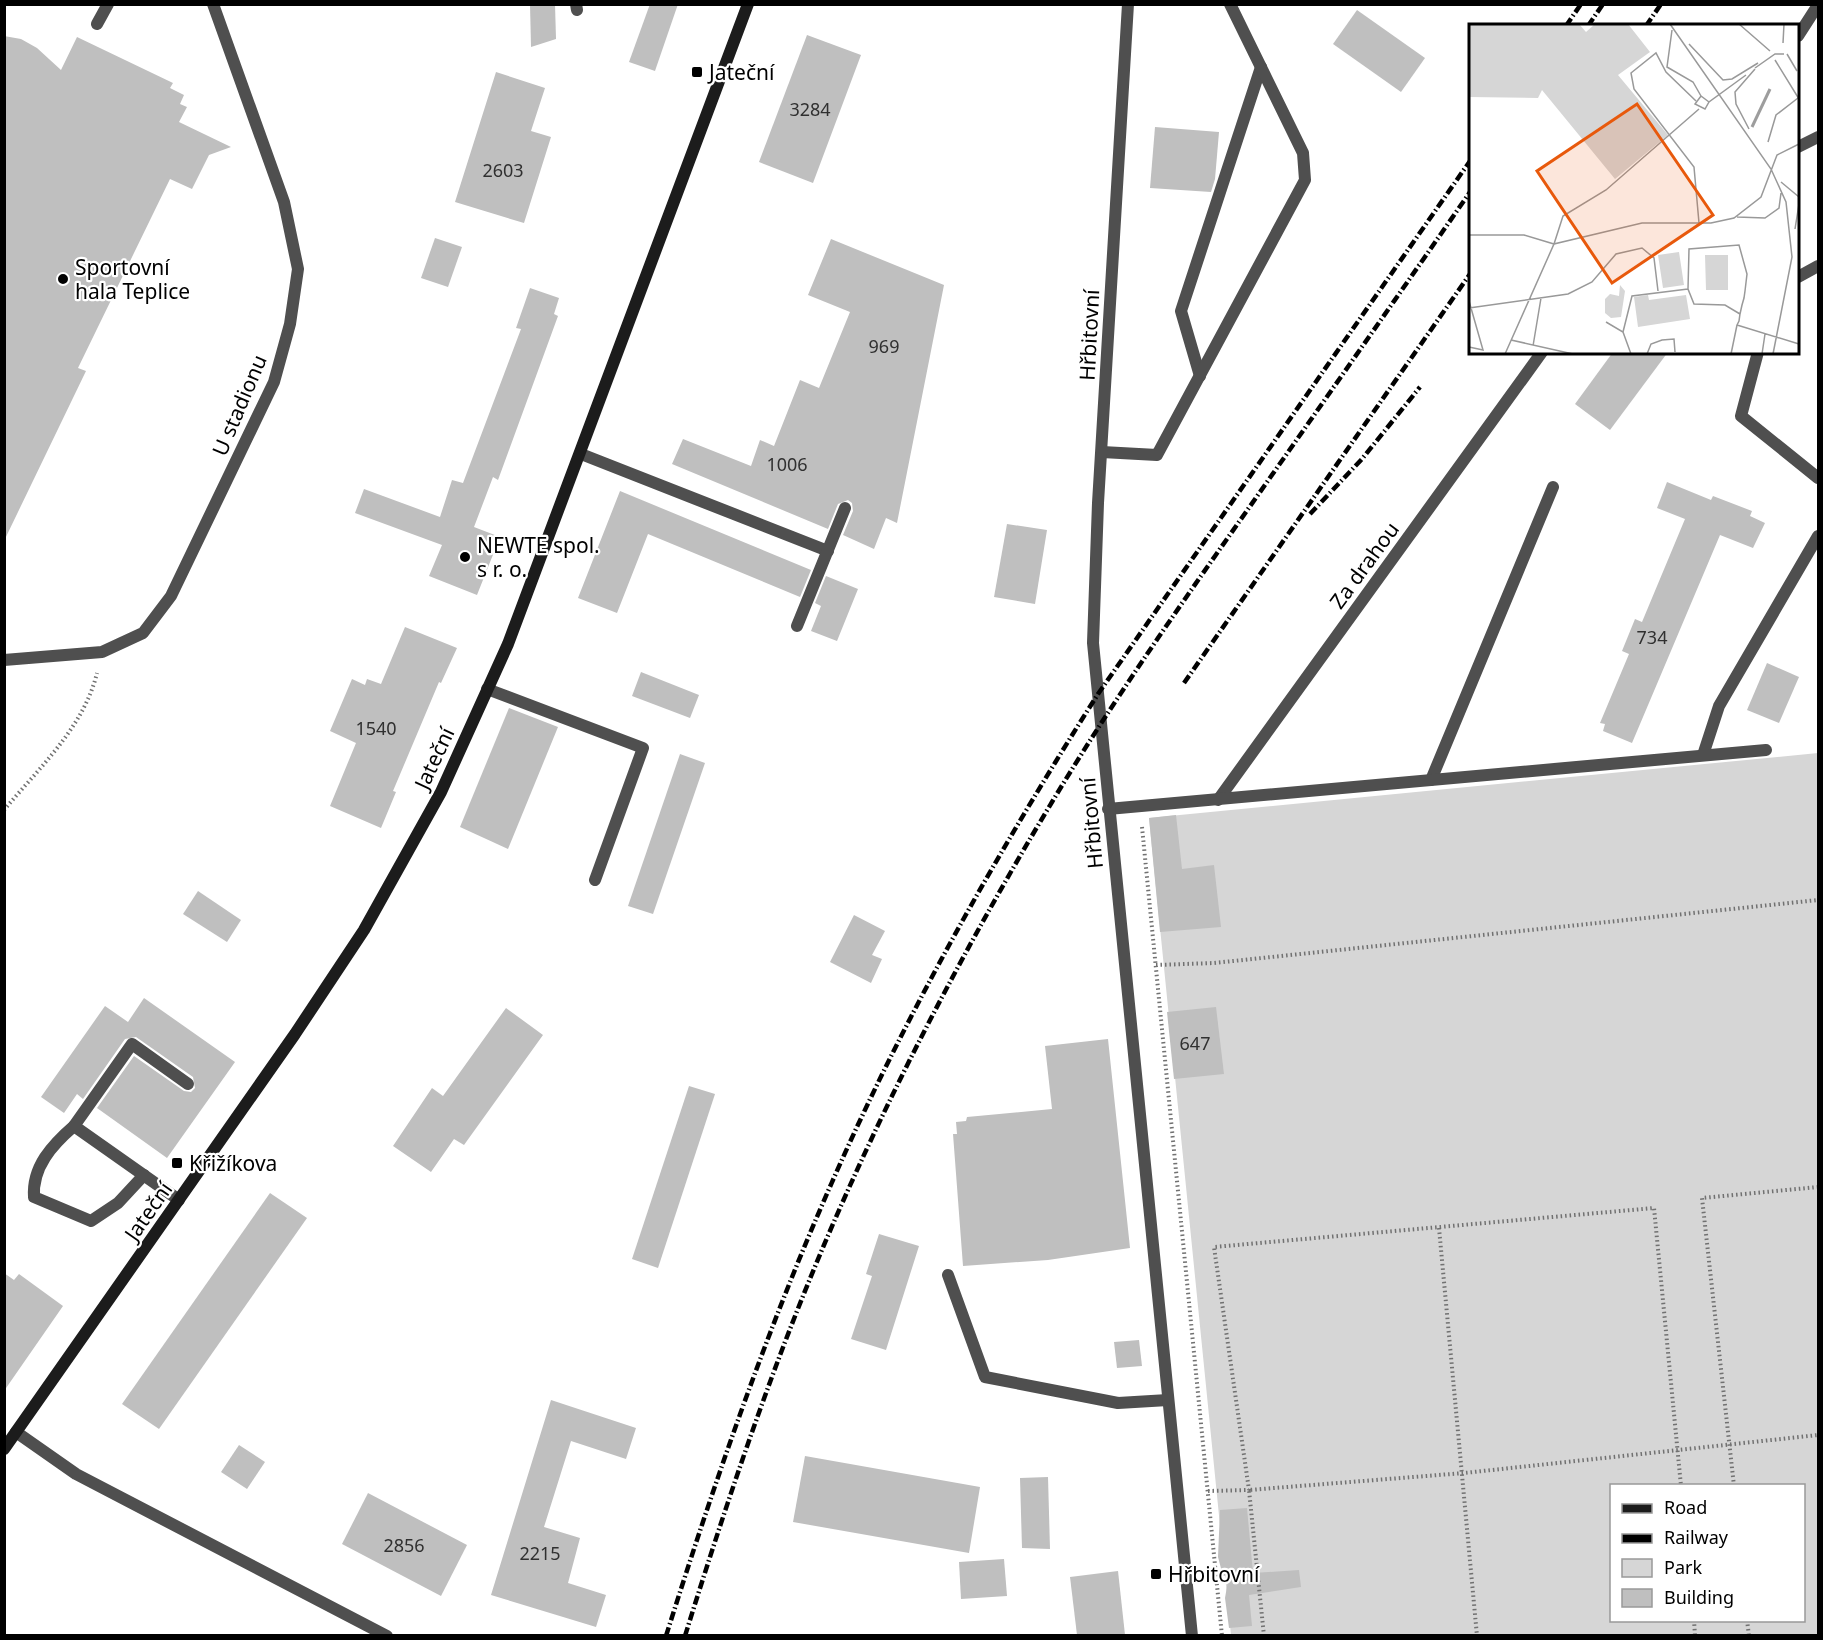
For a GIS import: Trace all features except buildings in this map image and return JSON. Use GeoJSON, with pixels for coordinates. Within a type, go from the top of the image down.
{"type":"FeatureCollection","features":[{"type":"Feature","properties":{"kind":"main road","name":"Jateční"},"geometry":{"type":"LineString","coordinates":[[4,1449],[296,1034],[364,930],[441,792],[508,644],[748,4]]}},
{"type":"Feature","properties":{"kind":"street"},"geometry":{"type":"LineString","coordinates":[[97,24],[108,4]]}},
{"type":"Feature","properties":{"kind":"street","name":"U stadionu"},"geometry":{"type":"LineString","coordinates":[[4,660],[102,652],[143,633],[171,597],[274,382],[290,324],[298,269],[284,202],[213,4]]}},
{"type":"Feature","properties":{"kind":"street","name":"Hřbitovní"},"geometry":{"type":"LineString","coordinates":[[1128,4],[1092,620],[1108,809],[1192,1635]]}},
{"type":"Feature","properties":{"kind":"street"},"geometry":{"type":"LineString","coordinates":[[1102,452],[1157,455],[1305,180],[1303,153],[1230,4]]}},
{"type":"Feature","properties":{"kind":"street"},"geometry":{"type":"LineString","coordinates":[[1799,33],[1818,5]]}},
{"type":"Feature","properties":{"kind":"street"},"geometry":{"type":"LineString","coordinates":[[1200,376],[1181,310],[1261,68]]}},
{"type":"Feature","properties":{"kind":"street"},"geometry":{"type":"LineString","coordinates":[[1799,146],[1818,137]]}},
{"type":"Feature","properties":{"kind":"street"},"geometry":{"type":"LineString","coordinates":[[1799,276],[1818,266]]}},
{"type":"Feature","properties":{"kind":"street","name":"Za drahou"},"geometry":{"type":"LineString","coordinates":[[1218,800],[1541,354]]}},
{"type":"Feature","properties":{"kind":"street"},"geometry":{"type":"LineString","coordinates":[[1757,354],[1741,416],[1818,478]]}},
{"type":"Feature","properties":{"kind":"street"},"geometry":{"type":"LineString","coordinates":[[581,454],[828,551]]}},
{"type":"Feature","properties":{"kind":"street"},"geometry":{"type":"LineString","coordinates":[[1431,780],[1553,487]]}},
{"type":"Feature","properties":{"kind":"street"},"geometry":{"type":"LineString","coordinates":[[797,626],[845,508]]}},
{"type":"Feature","properties":{"kind":"street"},"geometry":{"type":"LineString","coordinates":[[1703,755],[1719,706],[1818,536]]}},
{"type":"Feature","properties":{"kind":"street"},"geometry":{"type":"LineString","coordinates":[[487,689],[643,748],[595,880]]}},
{"type":"Feature","properties":{"kind":"street"},"geometry":{"type":"LineString","coordinates":[[1108,809],[1766,750]]}},
{"type":"Feature","properties":{"kind":"street"},"geometry":{"type":"LineString","coordinates":[[144,1175],[118,1203],[91,1221],[34,1197],[33,1182],[54,1142],[74,1126],[132,1044],[188,1084]]}},
{"type":"Feature","properties":{"kind":"street"},"geometry":{"type":"LineString","coordinates":[[74,1126],[179,1200]]}},
{"type":"Feature","properties":{"kind":"street"},"geometry":{"type":"LineString","coordinates":[[948,1275],[985,1377],[1118,1403],[1168,1400]]}},
{"type":"Feature","properties":{"kind":"street"},"geometry":{"type":"LineString","coordinates":[[16,1432],[76,1474],[387,1635]]}},
{"type":"Feature","properties":{"kind":"path"},"geometry":{"type":"LineString","coordinates":[[4,810],[70,729],[91,695],[102,652]]}},
{"type":"Feature","properties":{"kind":"path"},"geometry":{"type":"LineString","coordinates":[[1140,806],[1222,1635]]}},
{"type":"Feature","properties":{"kind":"path"},"geometry":{"type":"LineString","coordinates":[[1156,965],[1214,963],[1818,900]]}},
{"type":"Feature","properties":{"kind":"path"},"geometry":{"type":"LineString","coordinates":[[1734,1484],[1702,1198],[1818,1187]]}},
{"type":"Feature","properties":{"kind":"path"},"geometry":{"type":"LineString","coordinates":[[1264,1635],[1249,1490],[1214,1247],[1654,1208],[1681,1484]]}},
{"type":"Feature","properties":{"kind":"path"},"geometry":{"type":"LineString","coordinates":[[1439,1228],[1464,1473],[1477,1635]]}},
{"type":"Feature","properties":{"kind":"path"},"geometry":{"type":"LineString","coordinates":[[1208,1491],[1249,1490],[1464,1473],[1678,1452],[1818,1435]]}},
{"type":"Feature","properties":{"kind":"green space"},"geometry":{"type":"Polygon","coordinates":[[[1818,753],[1818,1635],[1231,1635],[1149,818],[1818,753]]]}},
{"type":"Feature","properties":{"kind":"railway"},"geometry":{"type":"LineString","coordinates":[[1567,24],[1581,4]]}},
{"type":"Feature","properties":{"kind":"railway"},"geometry":{"type":"LineString","coordinates":[[1589,24],[1603,4]]}},
{"type":"Feature","properties":{"kind":"railway"},"geometry":{"type":"LineString","coordinates":[[1647,24],[1661,4]]}},
{"type":"Feature","properties":{"kind":"railway"},"geometry":{"type":"LineString","coordinates":[[666,1636],[742,1410],[783,1299],[858,1125],[920,999],[988,875],[1098,694],[1469,162]]}},
{"type":"Feature","properties":{"kind":"railway"},"geometry":{"type":"LineString","coordinates":[[685,1636],[758,1415],[821,1252],[891,1097],[968,948],[1052,802],[1122,691],[1469,193]]}},
{"type":"Feature","properties":{"kind":"railway"},"geometry":{"type":"LineString","coordinates":[[1184,683],[1469,275]]}},
{"type":"Feature","properties":{"kind":"railway"},"geometry":{"type":"LineString","coordinates":[[1310,514],[1362,459],[1420,387]]}},
{"type":"Feature","properties":{"kind":"place","name":"Jateční"},"geometry":{"type":"Point","coordinates":[697,72]}},
{"type":"Feature","properties":{"kind":"place","name":"Sportovní hala Teplice"},"geometry":{"type":"Point","coordinates":[63,279]}},
{"type":"Feature","properties":{"kind":"place","name":"NEWTE spol. s r. o."},"geometry":{"type":"Point","coordinates":[465,557]}},
{"type":"Feature","properties":{"kind":"place","name":"Křižíkova"},"geometry":{"type":"Point","coordinates":[177,1163]}},
{"type":"Feature","properties":{"kind":"place","name":"Hřbitovní"},"geometry":{"type":"Point","coordinates":[1156,1574]}}]}
